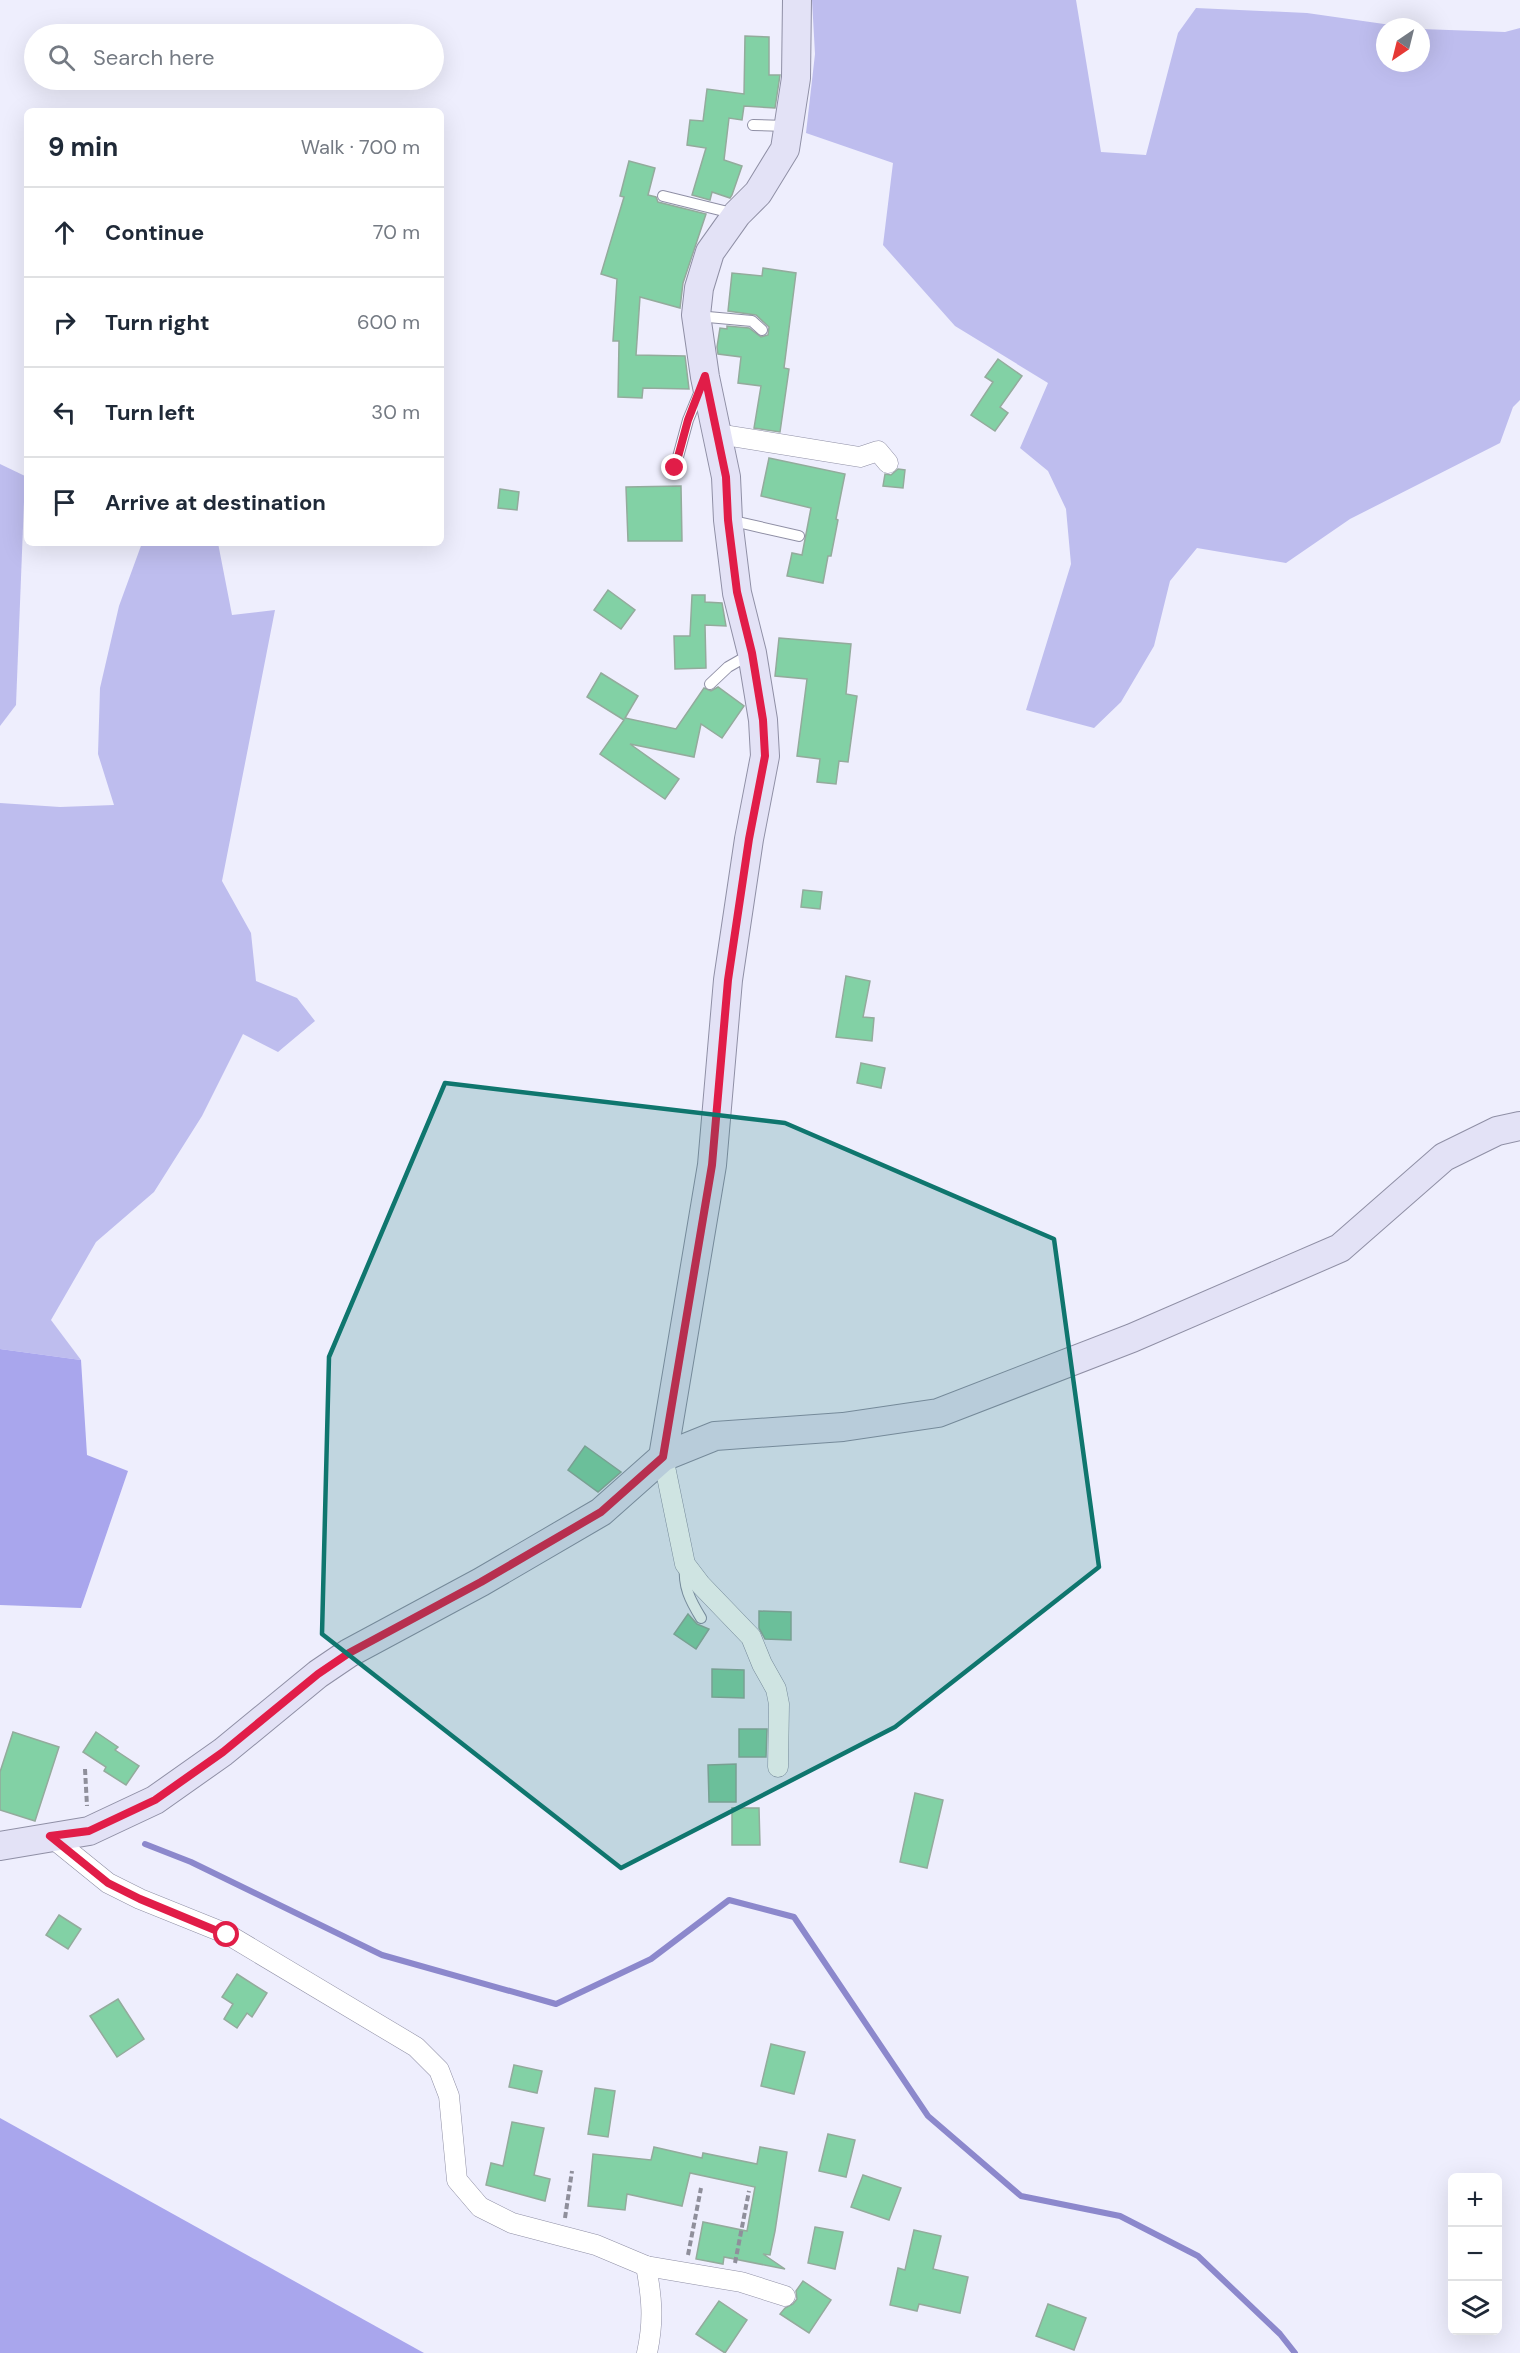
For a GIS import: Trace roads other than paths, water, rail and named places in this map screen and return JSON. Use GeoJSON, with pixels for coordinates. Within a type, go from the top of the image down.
{"type":"FeatureCollection","features":[{"type":"Feature","properties":{"kind":"street"},"geometry":{"type":"LineString","coordinates":[[778,1767],[779,1704],[776,1689],[762,1664],[752,1637],[708,1593],[685,1564],[663,1457],[712,1165],[728,980],[749,839],[765,756],[763,720],[752,653],[737,592],[728,520],[726,477],[705,376],[696,315],[699,288],[710,252],[737,214],[758,193],[785,149],[796,78],[797,0]]}},
{"type":"Feature","properties":{"kind":"street"},"geometry":{"type":"LineString","coordinates":[[717,434],[860,457],[878,451],[888,463]]}},
{"type":"Feature","properties":{"kind":"street"},"geometry":{"type":"LineString","coordinates":[[0,1845],[89,1831],[155,1800],[223,1752],[318,1674],[349,1653],[481,1582],[601,1512],[663,1457],[716,1436],[843,1427],[938,1413],[1132,1338],[1340,1248],[1444,1157],[1497,1131],[1520,1126]]}},
{"type":"Feature","properties":{"kind":"street"},"geometry":{"type":"LineString","coordinates":[[50,1836],[108,1883],[140,1899],[227,1935],[416,2048],[439,2070],[449,2096],[456,2180],[480,2207],[512,2223],[596,2245],[646,2266],[731,2280],[785,2296]]}},
{"type":"Feature","properties":{"kind":"street"},"geometry":{"type":"LineString","coordinates":[[646,2266],[652,2296],[652,2329],[647,2353]]}},
{"type":"Feature","properties":{"kind":"lane"},"geometry":{"type":"LineString","coordinates":[[753,125],[790,126]]}},
{"type":"Feature","properties":{"kind":"lane"},"geometry":{"type":"LineString","coordinates":[[663,196],[737,214]]}},
{"type":"Feature","properties":{"kind":"lane"},"geometry":{"type":"LineString","coordinates":[[696,315],[752,321],[762,330]]}},
{"type":"Feature","properties":{"kind":"lane"},"geometry":{"type":"LineString","coordinates":[[675,468],[688,420],[705,376]]}},
{"type":"Feature","properties":{"kind":"lane"},"geometry":{"type":"LineString","coordinates":[[728,520],[799,536]]}},
{"type":"Feature","properties":{"kind":"lane"},"geometry":{"type":"LineString","coordinates":[[710,684],[728,667],[752,653]]}},
{"type":"Feature","properties":{"kind":"lane"},"geometry":{"type":"LineString","coordinates":[[685,1564],[683,1579],[687,1595],[701,1618]]}},
{"type":"Feature","properties":{"kind":"waterway"},"geometry":{"type":"LineString","coordinates":[[145,1844],[191,1862],[382,1955],[556,2004],[651,1959],[729,1900],[794,1917],[928,2116],[1021,2196],[1120,2216],[1198,2256],[1280,2334],[1295,2353]]}}]}
